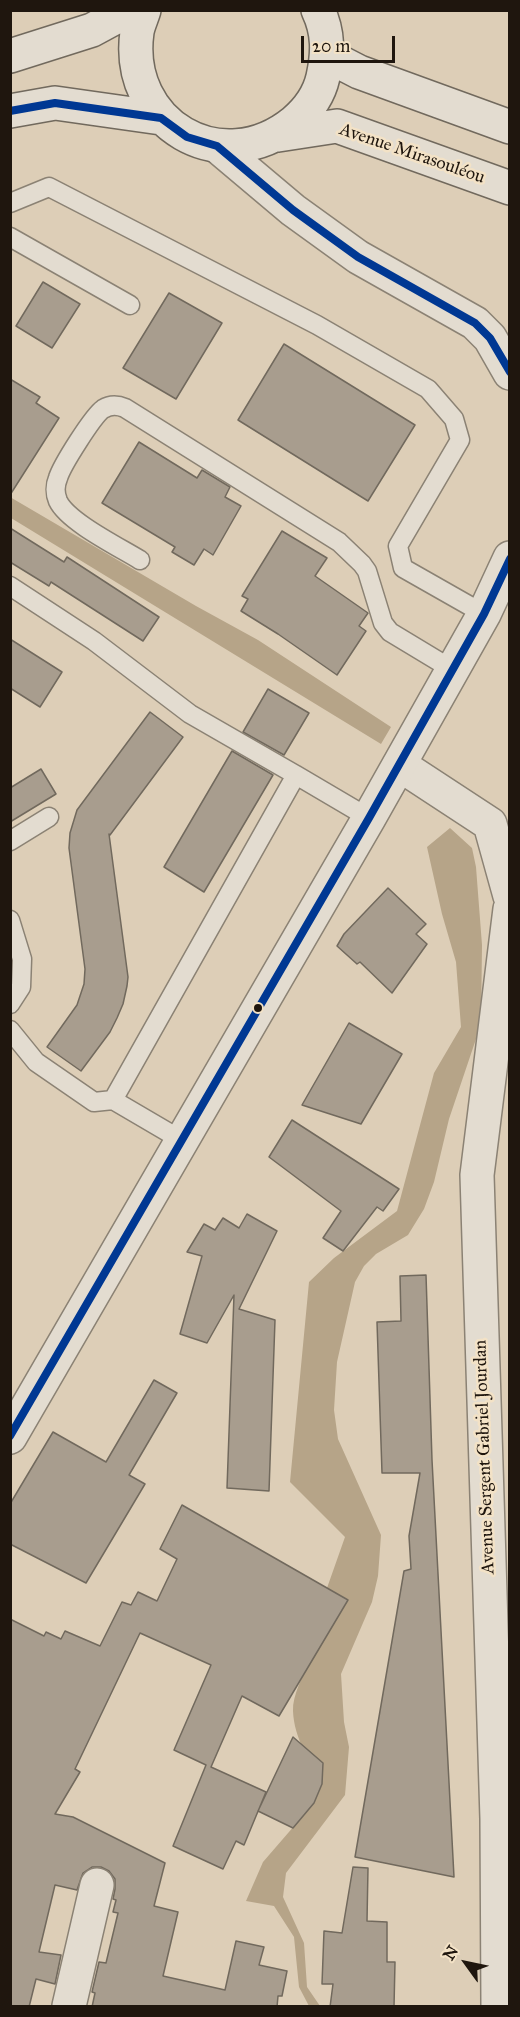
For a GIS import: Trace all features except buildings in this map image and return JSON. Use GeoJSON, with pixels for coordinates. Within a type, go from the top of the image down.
{"type":"FeatureCollection","features":[{"type":"Feature","properties":{"kind":"street"},"geometry":{"type":"LineString","coordinates":[[10,56],[92,30],[129,10]]}},
{"type":"Feature","properties":{"kind":"street"},"geometry":{"type":"LineString","coordinates":[[144,10],[137,30],[135,62],[143,92],[161,118],[187,137],[217,146],[248,146],[278,135],[303,115],[321,88],[328,56],[325,24],[318,10]]}},
{"type":"Feature","properties":{"kind":"street"},"geometry":{"type":"LineString","coordinates":[[328,56],[359,72],[510,127]]}},
{"type":"Feature","properties":{"kind":"street"},"geometry":{"type":"LineString","coordinates":[[10,111],[55,103],[161,118]]}},
{"type":"Feature","properties":{"kind":"street","name":"Avenue Mirasouléou"},"geometry":{"type":"LineString","coordinates":[[278,135],[337,126],[510,188]]}},
{"type":"Feature","properties":{"kind":"street"},"geometry":{"type":"LineString","coordinates":[[217,146],[293,210],[358,257],[475,323],[490,338],[510,373]]}},
{"type":"Feature","properties":{"kind":"street"},"geometry":{"type":"LineString","coordinates":[[10,1437],[400,765],[484,614],[510,558]]}},
{"type":"Feature","properties":{"kind":"street"},"geometry":{"type":"LineString","coordinates":[[400,765],[490,824],[510,896]]}},
{"type":"Feature","properties":{"kind":"street","name":"Avenue Sergent Gabriel Jourdan"},"geometry":{"type":"LineString","coordinates":[[498,2007],[503,1821],[477,1175],[510,909]]}},
{"type":"Feature","properties":{"kind":"street"},"geometry":{"type":"LineString","coordinates":[[69,2007],[97,1885]]}},
{"type":"Feature","properties":{"kind":"lane"},"geometry":{"type":"LineString","coordinates":[[10,203],[49,187],[317,325],[428,389],[454,419],[460,440],[398,546],[403,568],[484,614]]}},
{"type":"Feature","properties":{"kind":"lane"},"geometry":{"type":"LineString","coordinates":[[10,237],[130,305]]}},
{"type":"Feature","properties":{"kind":"lane"},"geometry":{"type":"LineString","coordinates":[[140,560],[76,521],[63,507],[57,494],[58,477],[89,424],[106,407],[117,405],[125,408],[339,542],[367,572],[383,623],[390,632],[449,676]]}},
{"type":"Feature","properties":{"kind":"lane"},"geometry":{"type":"LineString","coordinates":[[10,586],[94,640],[190,714],[369,818]]}},
{"type":"Feature","properties":{"kind":"lane"},"geometry":{"type":"LineString","coordinates":[[113,1100],[296,775]]}},
{"type":"Feature","properties":{"kind":"lane"},"geometry":{"type":"LineString","coordinates":[[10,841],[49,817]]}},
{"type":"Feature","properties":{"kind":"lane"},"geometry":{"type":"LineString","coordinates":[[10,920],[22,959],[21,987],[10,1005]]}},
{"type":"Feature","properties":{"kind":"lane"},"geometry":{"type":"LineString","coordinates":[[10,1030],[36,1062],[94,1102],[113,1100],[183,1141]]}},
{"type":"Feature","properties":{"kind":"shaded area"},"geometry":{"type":"Polygon","coordinates":[[[10,497],[258,640],[391,727],[381,744],[11,518],[10,497]]]}},
{"type":"Feature","properties":{"kind":"shaded area"},"geometry":{"type":"Polygon","coordinates":[[[450,828],[472,848],[476,867],[482,945],[481,1021],[449,1119],[434,1182],[424,1209],[408,1235],[376,1254],[364,1266],[355,1282],[337,1362],[334,1410],[338,1439],[381,1535],[378,1576],[372,1602],[341,1674],[344,1722],[349,1747],[345,1795],[286,1873],[283,1897],[304,1943],[307,1987],[320,2006],[309,2006],[299,1987],[294,1937],[274,1906],[246,1901],[263,1862],[314,1803],[322,1784],[296,1731],[294,1699],[306,1670],[348,1600],[327,1588],[345,1537],[290,1482],[309,1282],[334,1258],[397,1211],[434,1073],[461,1027],[456,962],[442,914],[427,847],[450,828]]]}},
{"type":"Feature","properties":{"kind":"transit line"},"geometry":{"type":"LineString","coordinates":[[10,111],[55,103],[161,118],[187,137],[217,146],[293,210],[358,257],[475,323],[490,338],[510,372]]}},
{"type":"Feature","properties":{"kind":"transit line"},"geometry":{"type":"LineString","coordinates":[[10,1436],[369,818],[484,614],[510,559]]}}]}
